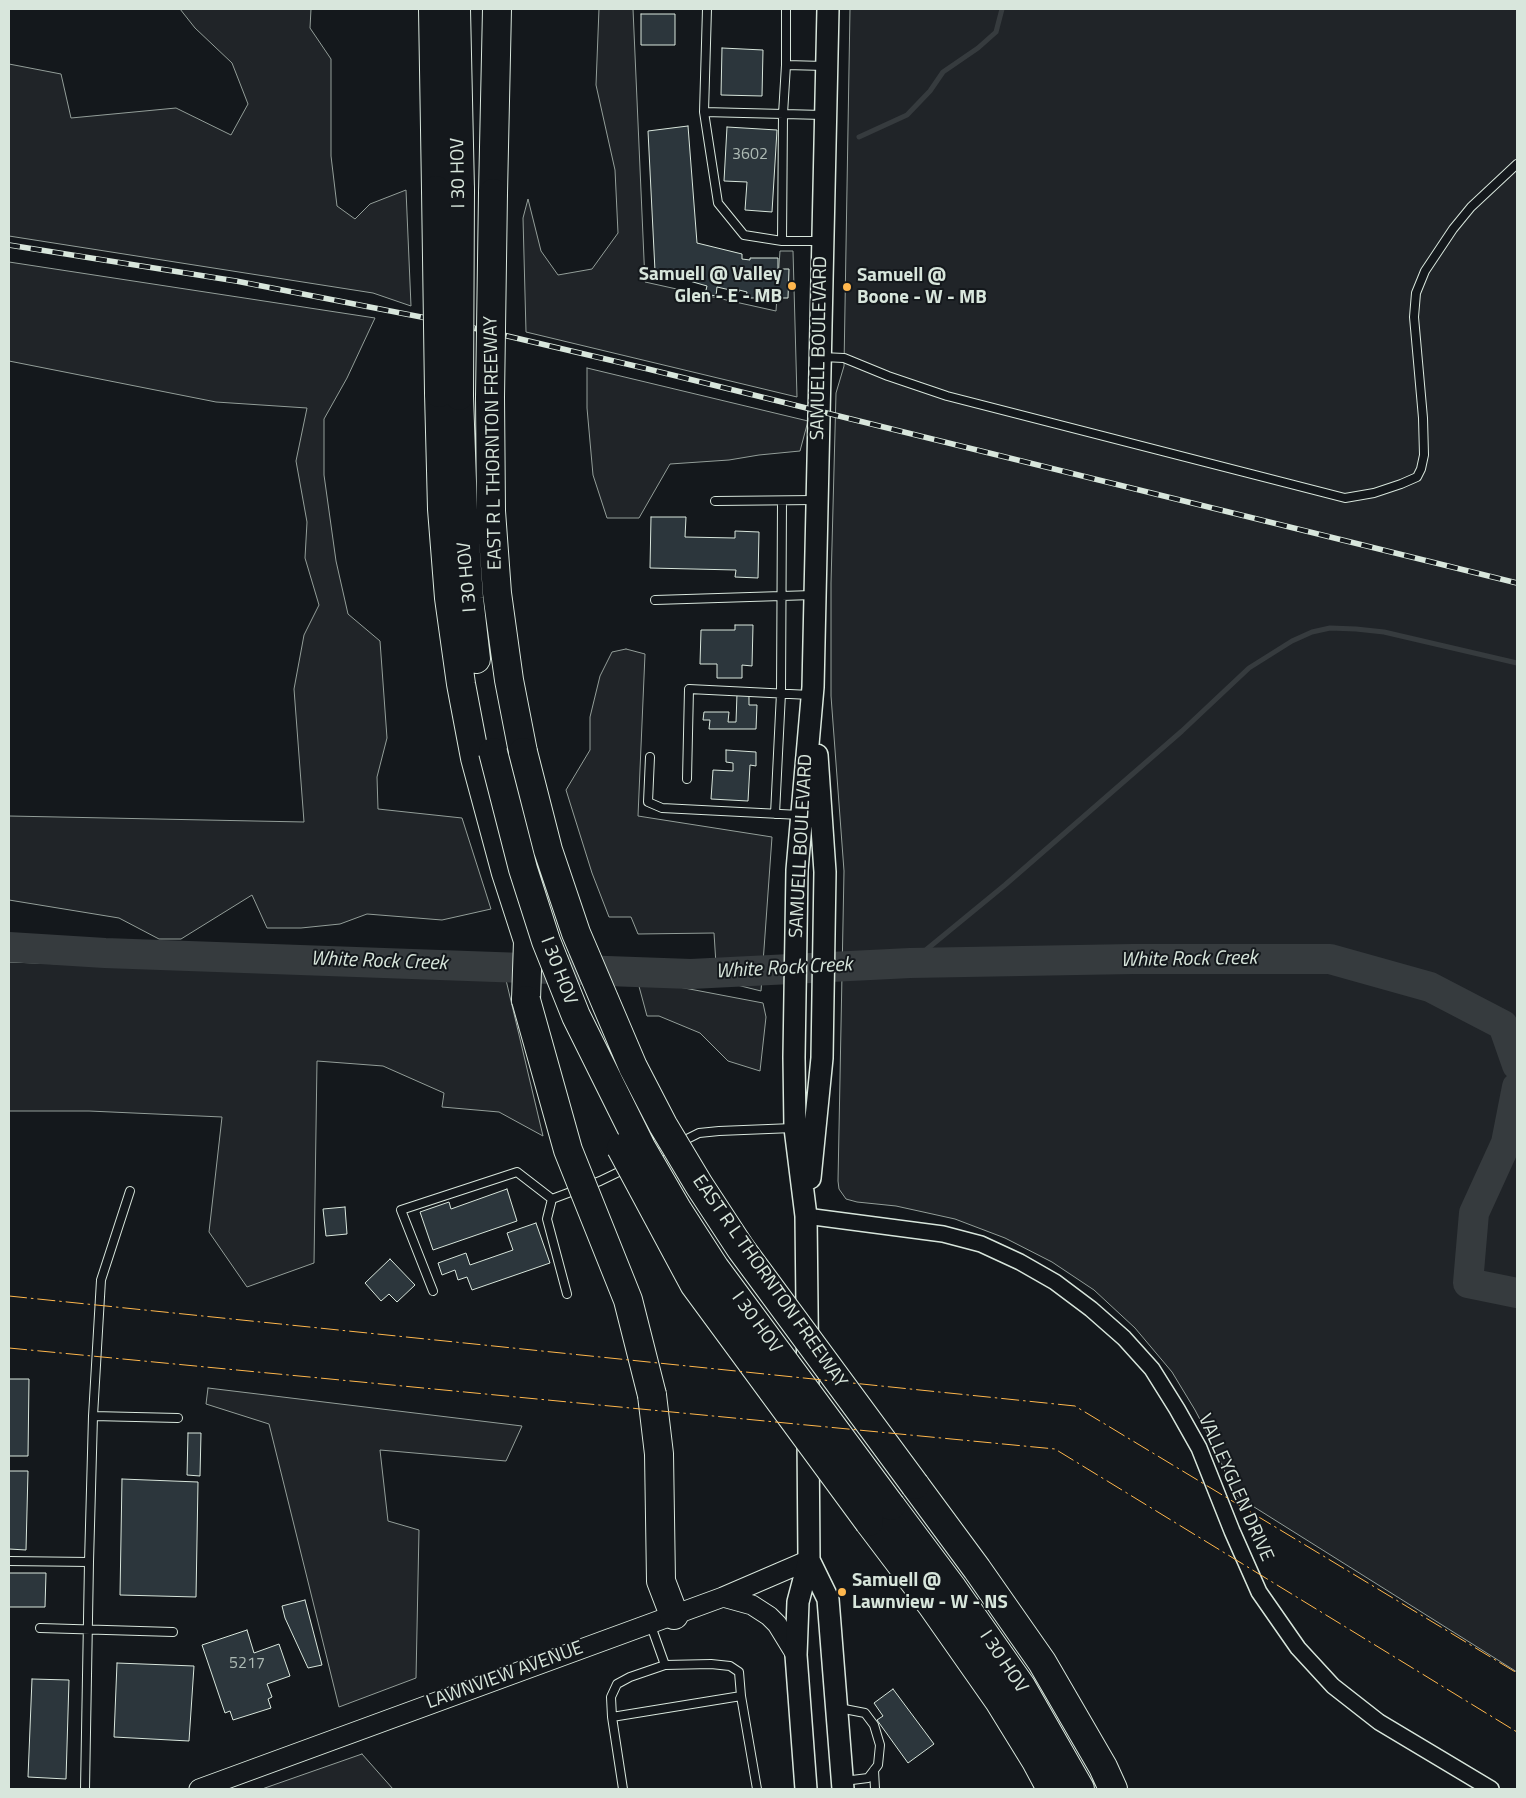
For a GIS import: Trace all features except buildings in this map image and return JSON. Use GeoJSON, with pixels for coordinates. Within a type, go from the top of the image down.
{"type":"FeatureCollection","features":[{"type":"Feature","properties":{"kind":"highway"},"geometry":{"type":"LineString","coordinates":[[438,9],[448,190],[449,395],[442,509],[449,598],[461,684],[484,755],[506,873],[528,941],[592,1090],[658,1220],[694,1284],[931,1604],[999,1701],[1051,1789]]}},
{"type":"Feature","properties":{"kind":"highway","name":"EAST R L THORNTON FREEWAY"},"geometry":{"type":"LineString","coordinates":[[498,9],[490,397],[491,511],[497,593],[509,680],[523,752],[548,850],[576,933],[633,1066],[663,1125],[699,1185],[741,1249],[977,1569],[1042,1662],[1103,1767],[1113,1789]]}},
{"type":"Feature","properties":{"kind":"highway"},"geometry":{"type":"LineString","coordinates":[[496,80],[507,9]]}},
{"type":"Feature","properties":{"kind":"highway","name":"I 30 HOV"},"geometry":{"type":"LineString","coordinates":[[484,755],[546,941],[576,1016],[641,1147],[677,1209],[715,1268],[953,1588],[1021,1686],[1080,1789]]}},
{"type":"Feature","properties":{"kind":"highway"},"geometry":{"type":"LineString","coordinates":[[528,941],[526,1000],[556,1111],[585,1195],[628,1300],[652,1395],[659,1454],[662,1619]]}},
{"type":"Feature","properties":{"kind":"highway"},"geometry":{"type":"LineString","coordinates":[[1036,1761],[1042,1789]]}},
{"type":"Feature","properties":{"kind":"main road","name":"SAMUELL BOULEVARD"},"geometry":{"type":"LineString","coordinates":[[806,1216],[795,1128],[794,1057],[797,870],[813,691],[828,9]]}},
{"type":"Feature","properties":{"kind":"main road","name":"SAMUELL BOULEVARD"},"geometry":{"type":"LineString","coordinates":[[806,1789],[796,1655],[798,1602],[810,1560],[806,1216],[822,1058],[825,872],[813,691]]}},
{"type":"Feature","properties":{"kind":"main road","name":"SAMUELL BOULEVARD"},"geometry":{"type":"LineString","coordinates":[[810,1560],[828,1599],[843,1785]]}},
{"type":"Feature","properties":{"kind":"street","name":"VALLEYGLEN DRIVE"},"geometry":{"type":"LineString","coordinates":[[806,1216],[943,1234],[981,1244],[1020,1262],[1048,1278],[1091,1309],[1124,1338],[1152,1369],[1177,1409],[1199,1448],[1259,1592],[1298,1648],[1333,1686],[1379,1722],[1491,1789]]}},
{"type":"Feature","properties":{"kind":"street","name":"LAWNVIEW AVENUE"},"geometry":{"type":"LineString","coordinates":[[199,1789],[723,1597],[810,1560]]}},
{"type":"Feature","properties":{"kind":"street"},"geometry":{"type":"LineString","coordinates":[[723,1597],[752,1606],[769,1616],[777,1624],[796,1655]]}},
{"type":"Feature","properties":{"kind":"lane"},"geometry":{"type":"LineString","coordinates":[[707,9],[704,112],[718,203],[744,235],[782,241],[822,241]]}},
{"type":"Feature","properties":{"kind":"lane"},"geometry":{"type":"LineString","coordinates":[[782,241],[786,9]]}},
{"type":"Feature","properties":{"kind":"lane"},"geometry":{"type":"LineString","coordinates":[[786,65],[826,66]]}},
{"type":"Feature","properties":{"kind":"lane"},"geometry":{"type":"LineString","coordinates":[[704,112],[825,116]]}},
{"type":"Feature","properties":{"kind":"lane"},"geometry":{"type":"LineString","coordinates":[[820,357],[844,358],[888,376],[946,396],[1345,498],[1374,492],[1418,477],[1421,469],[1424,455],[1423,418],[1414,317],[1416,293],[1425,271],[1452,229],[1471,207],[1517,164]]}},
{"type":"Feature","properties":{"kind":"lane"},"geometry":{"type":"LineString","coordinates":[[775,814],[780,693],[782,500]]}},
{"type":"Feature","properties":{"kind":"lane"},"geometry":{"type":"LineString","coordinates":[[715,502],[817,500]]}},
{"type":"Feature","properties":{"kind":"lane"},"geometry":{"type":"LineString","coordinates":[[655,600],[815,595]]}},
{"type":"Feature","properties":{"kind":"lane"},"geometry":{"type":"LineString","coordinates":[[686,779],[689,690],[780,693],[813,691]]}},
{"type":"Feature","properties":{"kind":"lane"},"geometry":{"type":"LineString","coordinates":[[650,757],[648,802],[662,808],[802,815]]}},
{"type":"Feature","properties":{"kind":"lane"},"geometry":{"type":"LineString","coordinates":[[552,1199],[600,1181],[699,1133],[795,1128]]}},
{"type":"Feature","properties":{"kind":"lane"},"geometry":{"type":"LineString","coordinates":[[433,1291],[401,1210],[517,1172],[552,1199]]}},
{"type":"Feature","properties":{"kind":"lane"},"geometry":{"type":"LineString","coordinates":[[85,1789],[93,1416],[101,1280],[130,1191]]}},
{"type":"Feature","properties":{"kind":"lane"},"geometry":{"type":"LineString","coordinates":[[552,1199],[548,1219],[567,1294]]}},
{"type":"Feature","properties":{"kind":"lane"},"geometry":{"type":"LineString","coordinates":[[93,1416],[178,1418]]}},
{"type":"Feature","properties":{"kind":"lane"},"geometry":{"type":"LineString","coordinates":[[9,1560],[89,1562]]}},
{"type":"Feature","properties":{"kind":"lane"},"geometry":{"type":"LineString","coordinates":[[662,1619],[665,1665]]}},
{"type":"Feature","properties":{"kind":"lane"},"geometry":{"type":"LineString","coordinates":[[40,1628],[174,1632]]}},
{"type":"Feature","properties":{"kind":"lane"},"geometry":{"type":"LineString","coordinates":[[622,1789],[612,1717],[612,1697],[617,1684],[630,1677],[665,1665],[711,1664],[730,1666],[739,1672],[741,1696],[757,1789]]}},
{"type":"Feature","properties":{"kind":"lane"},"geometry":{"type":"LineString","coordinates":[[612,1717],[741,1696]]}},
{"type":"Feature","properties":{"kind":"lane"},"geometry":{"type":"LineString","coordinates":[[837,1708],[865,1713],[874,1724],[880,1745],[878,1765],[868,1778],[843,1785]]}},
{"type":"Feature","properties":{"kind":"lane"},"geometry":{"type":"LineString","coordinates":[[874,1770],[875,1789]]}},
{"type":"Feature","properties":{"kind":"shaded area"},"geometry":{"type":"Polygon","coordinates":[[[180,9],[311,9],[310,28],[331,59],[331,156],[337,206],[355,219],[370,204],[406,190],[411,306],[373,293],[9,236],[9,64],[61,74],[71,118],[176,108],[231,135],[248,104],[232,63],[195,28],[180,9]]]}},
{"type":"Feature","properties":{"kind":"shaded area"},"geometry":{"type":"Polygon","coordinates":[[[599,9],[633,9],[645,282],[776,311],[780,251],[793,251],[797,397],[526,332],[523,218],[528,199],[541,251],[558,275],[592,269],[618,233],[615,170],[596,85],[599,9]]]}},
{"type":"Feature","properties":{"kind":"shaded area"},"geometry":{"type":"Polygon","coordinates":[[[850,9],[1517,9],[1517,1672],[1235,1495],[1215,1448],[1172,1372],[1135,1328],[1094,1290],[1052,1262],[1005,1238],[955,1219],[896,1206],[846,1199],[839,1189],[844,871],[831,696],[831,583],[836,393],[844,366],[850,9]]]}},
{"type":"Feature","properties":{"kind":"shaded area"},"geometry":{"type":"Polygon","coordinates":[[[9,262],[375,318],[347,378],[324,419],[324,475],[336,561],[348,614],[380,641],[387,738],[377,777],[378,809],[462,818],[491,909],[442,920],[367,914],[340,924],[301,928],[267,928],[252,895],[181,939],[159,939],[119,918],[9,900],[9,816],[304,822],[294,689],[304,635],[319,605],[305,558],[307,522],[296,461],[307,408],[216,402],[9,361],[9,262]]]}},
{"type":"Feature","properties":{"kind":"shaded area"},"geometry":{"type":"Polygon","coordinates":[[[587,368],[808,421],[800,451],[729,460],[670,464],[639,518],[607,518],[593,475],[587,408],[587,368]]]}},
{"type":"Feature","properties":{"kind":"shaded area"},"geometry":{"type":"Polygon","coordinates":[[[626,649],[645,654],[638,816],[772,837],[761,991],[717,980],[714,933],[638,934],[631,917],[609,917],[592,873],[566,790],[590,750],[590,717],[600,676],[612,652],[626,649]]]}},
{"type":"Feature","properties":{"kind":"shaded area"},"geometry":{"type":"Polygon","coordinates":[[[9,962],[506,980],[543,1136],[499,1112],[442,1107],[444,1093],[383,1066],[317,1061],[314,1263],[247,1287],[209,1232],[222,1117],[89,1111],[9,1111],[9,962]]]}},
{"type":"Feature","properties":{"kind":"shaded area"},"geometry":{"type":"Polygon","coordinates":[[[637,979],[763,1003],[766,1017],[760,1071],[728,1061],[700,1033],[659,1016],[647,1016],[637,979]]]}},
{"type":"Feature","properties":{"kind":"shaded area"},"geometry":{"type":"Polygon","coordinates":[[[208,1388],[522,1426],[506,1461],[380,1450],[388,1521],[419,1530],[416,1678],[339,1707],[269,1424],[206,1404],[208,1388]]]}},
{"type":"Feature","properties":{"kind":"shaded area"},"geometry":{"type":"Polygon","coordinates":[[[362,1754],[393,1789],[262,1789],[362,1754]]]}},
{"type":"Feature","properties":{"kind":"waterway"},"geometry":{"type":"LineString","coordinates":[[859,137],[907,115],[930,91],[943,72],[978,48],[996,32],[1002,9]]}},
{"type":"Feature","properties":{"kind":"waterway"},"geometry":{"type":"LineString","coordinates":[[910,963],[1005,885],[1182,731],[1249,668],[1292,641],[1312,632],[1330,628],[1356,629],[1384,632],[1517,663]]}},
{"type":"Feature","properties":{"kind":"waterway","name":"White Rock Creek"},"geometry":{"type":"LineString","coordinates":[[9,947],[105,953],[691,974],[910,963],[1133,959],[1330,959],[1430,987],[1503,1025],[1517,1065]]}},
{"type":"Feature","properties":{"kind":"waterway","name":"White Rock Creek"},"geometry":{"type":"LineString","coordinates":[[1517,1087],[1506,1143],[1474,1213],[1468,1283],[1517,1293]]}},
{"type":"Feature","properties":{"kind":"railway"},"geometry":{"type":"LineString","coordinates":[[9,245],[236,281],[452,323],[648,369],[1517,583]]}},
{"type":"Feature","properties":{"kind":"power"},"geometry":{"type":"LineString","coordinates":[[9,1296],[1075,1406],[1517,1673]]}},
{"type":"Feature","properties":{"kind":"power"},"geometry":{"type":"LineString","coordinates":[[9,1348],[1055,1449],[1517,1732]]}},
{"type":"Feature","properties":{"kind":"place","name":"Samuell @ Valley Glen - E - MB"},"geometry":{"type":"Point","coordinates":[792,286]}},
{"type":"Feature","properties":{"kind":"place","name":"Samuell @ Boone - W - MB"},"geometry":{"type":"Point","coordinates":[847,287]}},
{"type":"Feature","properties":{"kind":"place","name":"Samuell @ Lawnview - W - NS"},"geometry":{"type":"Point","coordinates":[842,1592]}}]}
